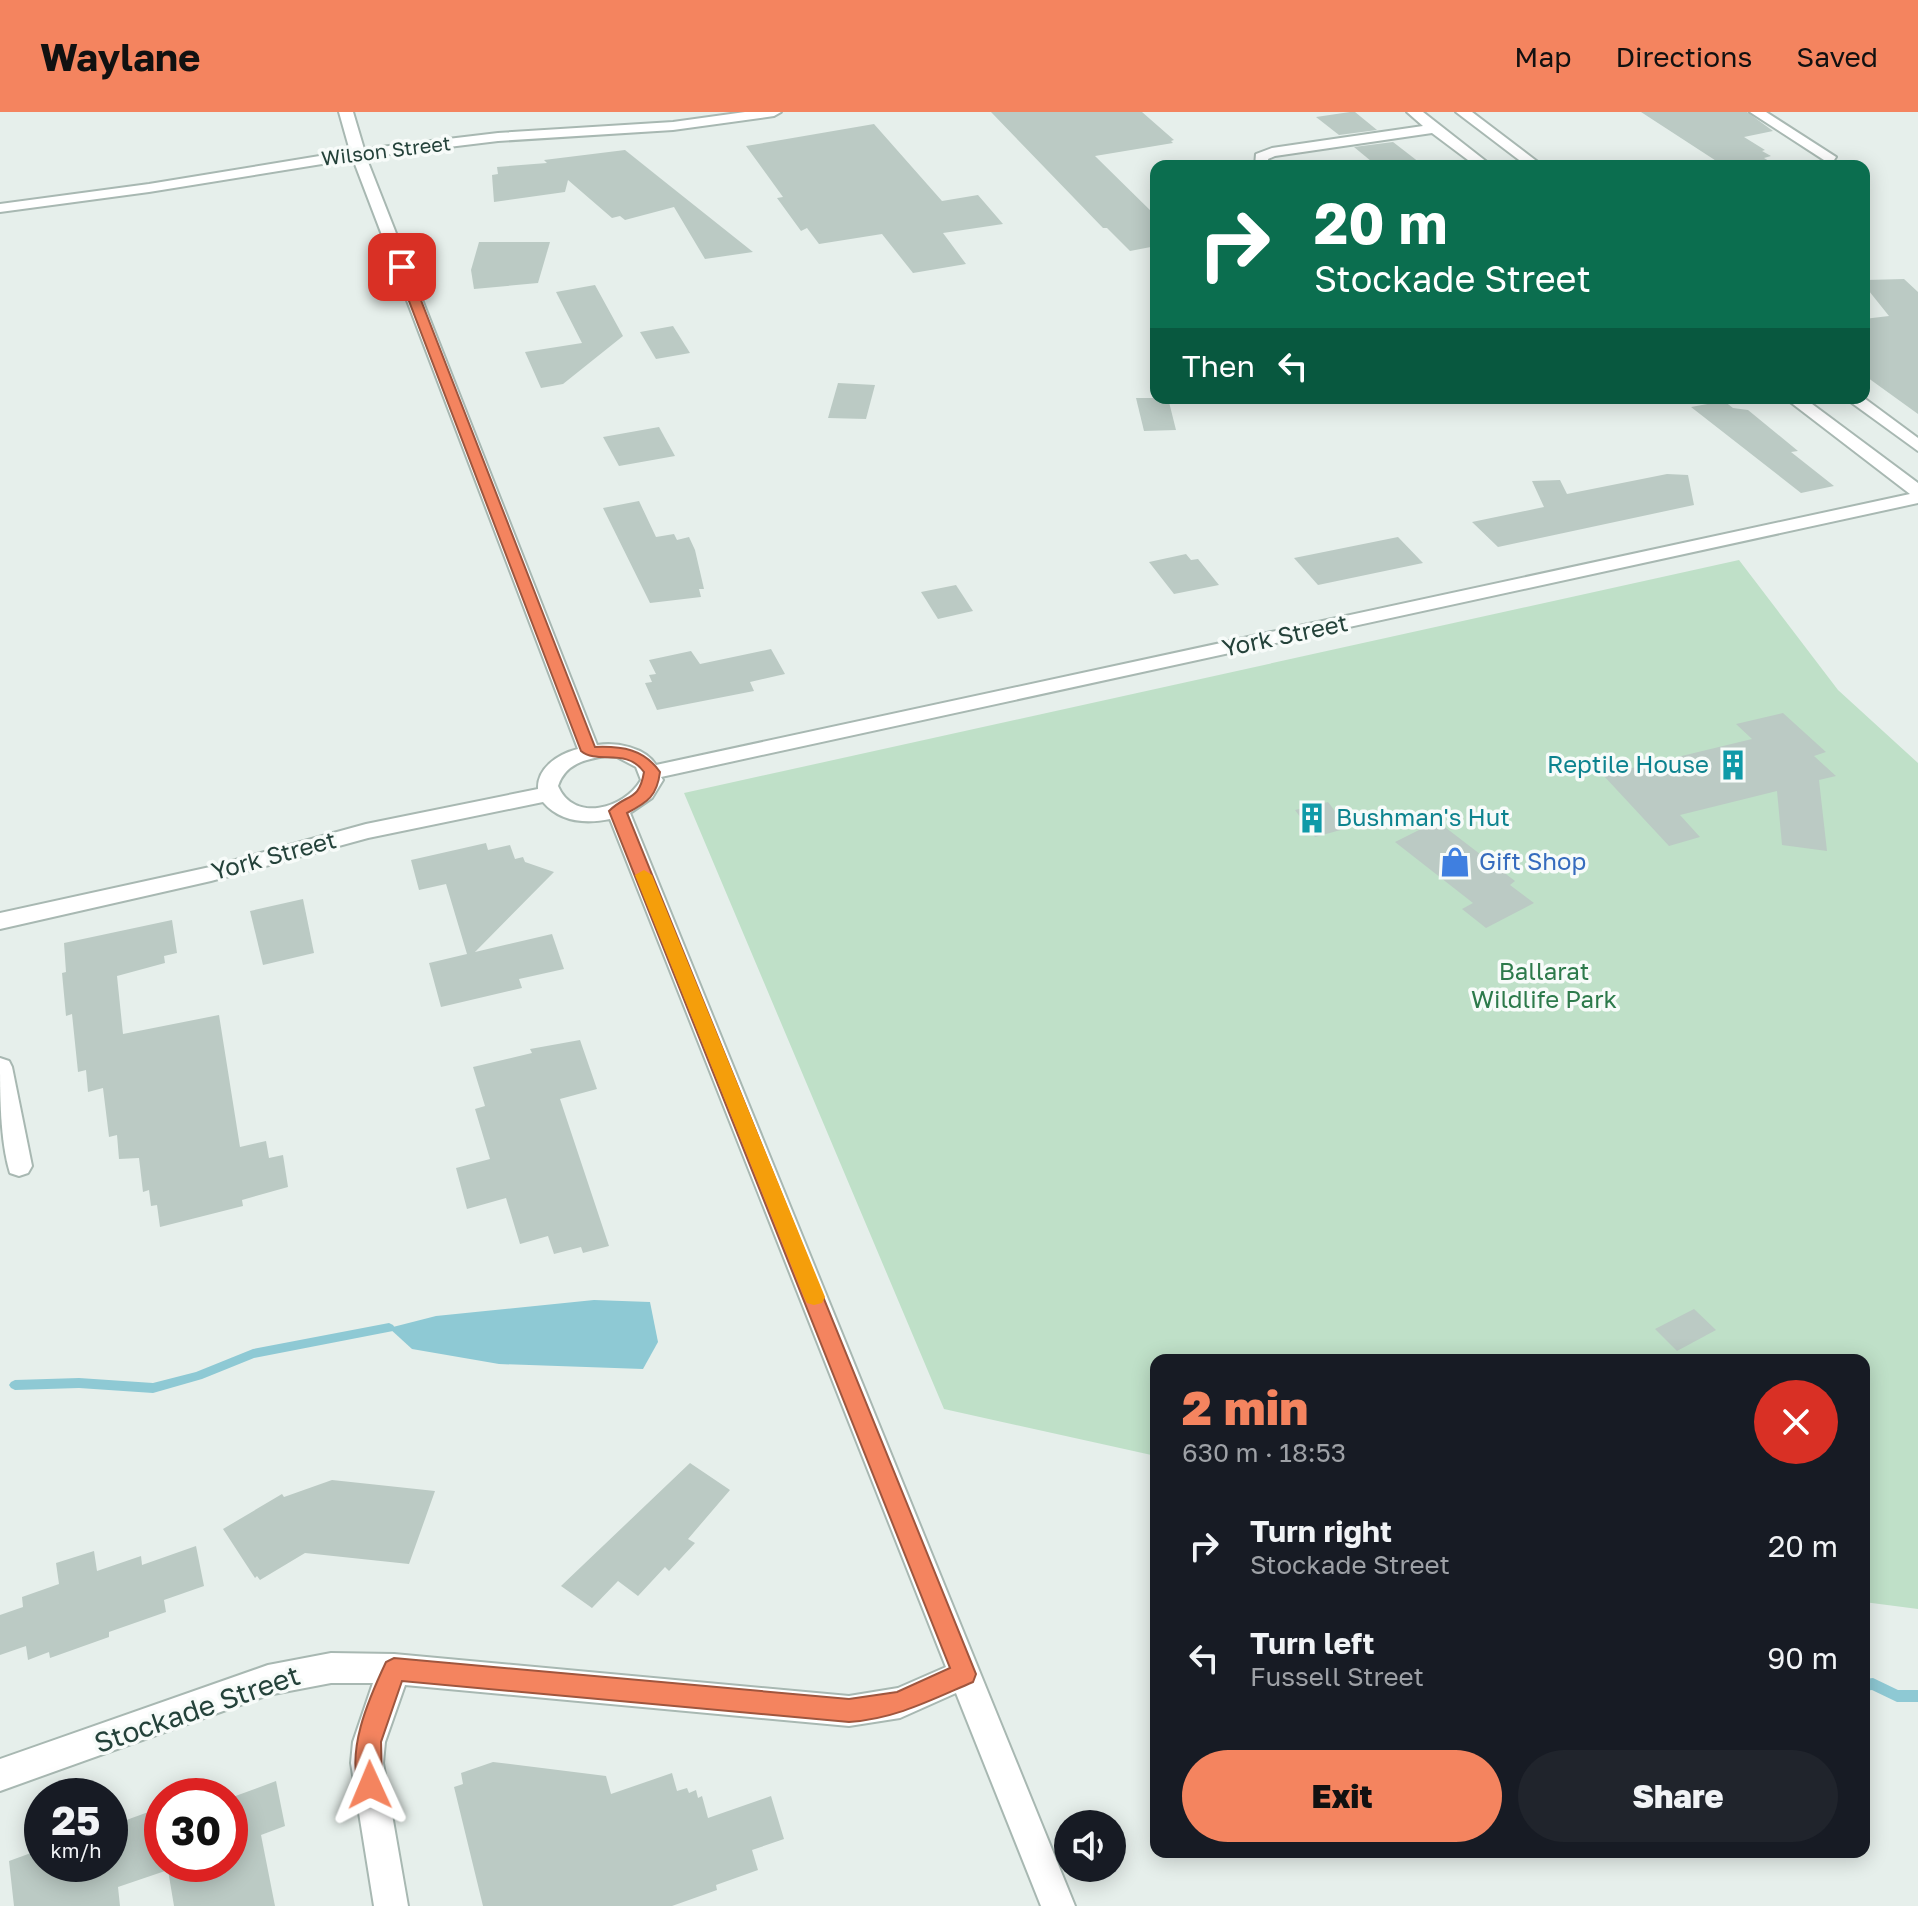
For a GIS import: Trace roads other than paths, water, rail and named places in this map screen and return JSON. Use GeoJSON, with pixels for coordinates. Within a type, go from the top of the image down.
{"type":"FeatureCollection","features":[{"type":"Feature","properties":{"kind":"street"},"geometry":{"type":"LineString","coordinates":[[346,112],[358,154],[589,751]]}},
{"type":"Feature","properties":{"kind":"street","name":"Wilson Street"},"geometry":{"type":"LineString","coordinates":[[0,208],[358,154],[498,137],[673,126],[774,112]]}},
{"type":"Feature","properties":{"kind":"street"},"geometry":{"type":"LineString","coordinates":[[1414,112],[1477,160]]}},
{"type":"Feature","properties":{"kind":"street"},"geometry":{"type":"LineString","coordinates":[[1463,112],[1528,160]]}},
{"type":"Feature","properties":{"kind":"street"},"geometry":{"type":"LineString","coordinates":[[1757,112],[1829,157]]}},
{"type":"Feature","properties":{"kind":"street"},"geometry":{"type":"LineString","coordinates":[[1261,160],[1261,157],[1272,152],[1436,128]]}},
{"type":"Feature","properties":{"kind":"street"},"geometry":{"type":"LineString","coordinates":[[1801,404],[1918,495]]}},
{"type":"Feature","properties":{"kind":"street"},"geometry":{"type":"LineString","coordinates":[[1861,404],[1918,446]]}},
{"type":"Feature","properties":{"kind":"street","name":"York Street"},"geometry":{"type":"LineString","coordinates":[[652,772],[1918,495]]}},
{"type":"Feature","properties":{"kind":"street"},"geometry":{"type":"LineString","coordinates":[[589,751],[621,751],[645,763],[652,772],[649,790],[642,798],[618,811],[575,813],[563,808],[548,794],[549,777],[564,761],[589,751]]}},
{"type":"Feature","properties":{"kind":"street","name":"York Street"},"geometry":{"type":"LineString","coordinates":[[0,921],[211,874],[366,831],[548,794]]}},
{"type":"Feature","properties":{"kind":"street"},"geometry":{"type":"LineString","coordinates":[[618,811],[1058,1906]]}},
{"type":"Feature","properties":{"kind":"street"},"geometry":{"type":"LineString","coordinates":[[0,1067],[19,1166]]}},
{"type":"Feature","properties":{"kind":"street","name":"Stockade Street"},"geometry":{"type":"LineString","coordinates":[[0,1775],[268,1680],[331,1668],[394,1669],[849,1711],[879,1709],[900,1703],[964,1674]]}},
{"type":"Feature","properties":{"kind":"street"},"geometry":{"type":"LineString","coordinates":[[391,1906],[367,1763],[369,1742],[394,1669]]}},
{"type":"Feature","properties":{"kind":"water"},"geometry":{"type":"Polygon","coordinates":[[[594,1300],[650,1302],[658,1342],[643,1369],[499,1364],[412,1349],[389,1328],[436,1316],[594,1300]]]}},
{"type":"Feature","properties":{"kind":"waterway"},"geometry":{"type":"LineString","coordinates":[[15,1385],[79,1383],[153,1388],[198,1376],[253,1354],[389,1328]]}},
{"type":"Feature","properties":{"kind":"waterway"},"geometry":{"type":"LineString","coordinates":[[1870,1684],[1897,1696],[1918,1696]]}},
{"type":"Feature","properties":{"kind":"place","name":"Reptile House"},"geometry":{"type":"Point","coordinates":[1733,765]}},
{"type":"Feature","properties":{"kind":"place","name":"Bushman's Hut"},"geometry":{"type":"Point","coordinates":[1312,818]}},
{"type":"Feature","properties":{"kind":"place","name":"Gift Shop"},"geometry":{"type":"Point","coordinates":[1455,862]}},
{"type":"Feature","properties":{"kind":"park label","name":"Ballarat Wildlife Park"},"geometry":{"type":"Point","coordinates":[1544,986]}}]}
